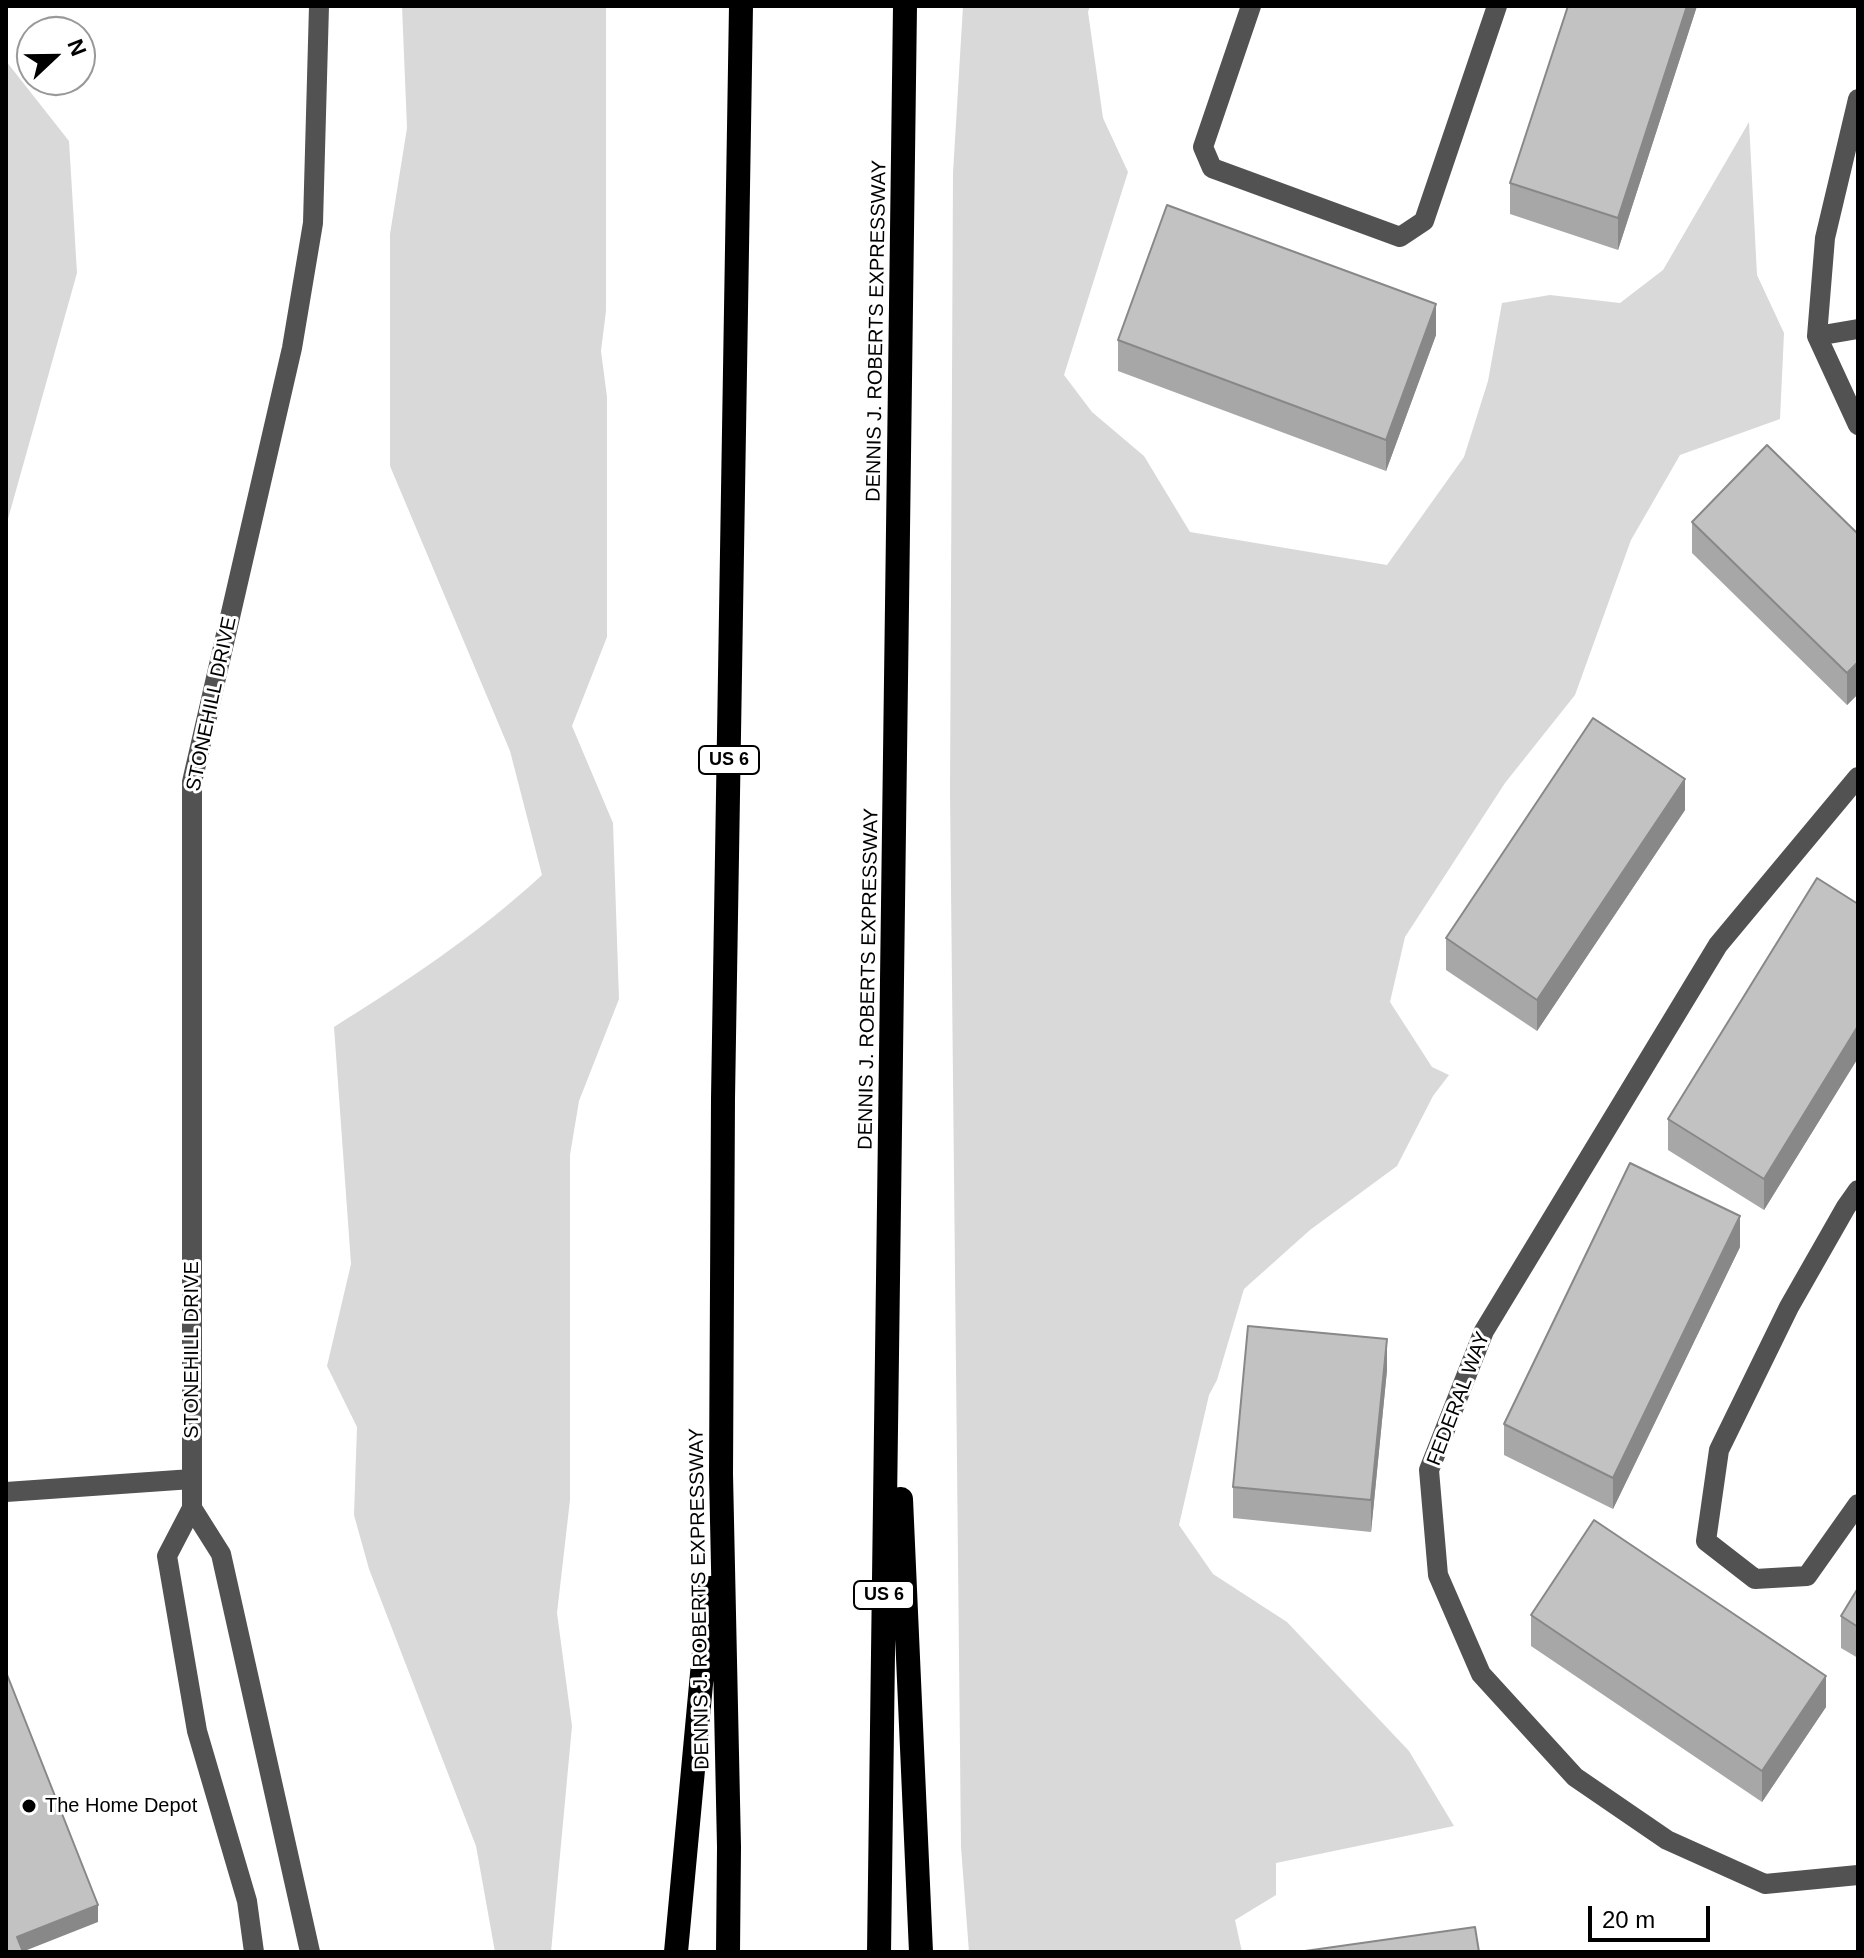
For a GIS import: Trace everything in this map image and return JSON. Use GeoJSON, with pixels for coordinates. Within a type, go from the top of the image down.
{"type":"FeatureCollection","features":[{"type":"Feature","properties":{"kind":"highway","name":"DENNIS J. ROBERTS EXPRESSWAY"},"geometry":{"type":"LineString","coordinates":[[728,1952],[729,1847],[721,1474],[723,1066],[741,46],[739,6]]}},
{"type":"Feature","properties":{"kind":"highway","name":"DENNIS J. ROBERTS EXPRESSWAY"},"geometry":{"type":"LineString","coordinates":[[879,1952],[905,6]]}},
{"type":"Feature","properties":{"kind":"highway"},"geometry":{"type":"LineString","coordinates":[[890,1239],[921,1952]]}},
{"type":"Feature","properties":{"kind":"highway"},"geometry":{"type":"LineString","coordinates":[[676,1952],[721,1474]]}},
{"type":"Feature","properties":{"kind":"lane","name":"STONEHILL DRIVE"},"geometry":{"type":"LineString","coordinates":[[254,1952],[247,1901],[197,1731],[167,1556],[192,1508],[192,782],[292,348],[313,223],[319,6]]}},
{"type":"Feature","properties":{"kind":"lane"},"geometry":{"type":"LineString","coordinates":[[1251,6],[1203,147],[1212,168],[1400,237],[1424,221],[1497,6]]}},
{"type":"Feature","properties":{"kind":"lane"},"geometry":{"type":"LineString","coordinates":[[1858,99],[1825,238],[1817,336],[1858,425]]}},
{"type":"Feature","properties":{"kind":"lane"},"geometry":{"type":"LineString","coordinates":[[1817,336],[1858,329]]}},
{"type":"Feature","properties":{"kind":"lane","name":"FEDERAL WAY"},"geometry":{"type":"LineString","coordinates":[[1854,790],[1718,945],[1592,1148],[1484,1331],[1429,1470],[1438,1575],[1481,1674],[1575,1777],[1667,1840],[1765,1884],[1858,1875]]}},
{"type":"Feature","properties":{"kind":"lane"},"geometry":{"type":"LineString","coordinates":[[1858,1190],[1852,1213],[1789,1307],[1719,1450],[1706,1541],[1755,1579],[1807,1576],[1858,1504]]}},
{"type":"Feature","properties":{"kind":"lane"},"geometry":{"type":"LineString","coordinates":[[6,1492],[192,1479]]}},
{"type":"Feature","properties":{"kind":"lane"},"geometry":{"type":"LineString","coordinates":[[192,1508],[221,1554],[310,1952]]}},
{"type":"Feature","properties":{"kind":"shaded area"},"geometry":{"type":"Polygon","coordinates":[[[402,6],[606,6],[606,311],[601,351],[607,397],[607,637],[572,726],[613,823],[619,999],[579,1101],[570,1155],[570,1500],[557,1613],[572,1726],[551,1952],[495,1952],[476,1846],[369,1569],[354,1515],[357,1427],[327,1366],[351,1264],[334,1027],[441,956],[542,875],[510,751],[390,466],[390,234],[407,128],[402,6]]]}},
{"type":"Feature","properties":{"kind":"shaded area"},"geometry":{"type":"Polygon","coordinates":[[[963,6],[1090,6],[1088,12],[1103,118],[1128,172],[1064,375],[1092,412],[1144,456],[1190,532],[1387,565],[1464,457],[1488,381],[1502,303],[1550,295],[1620,303],[1663,270],[1749,122],[1757,275],[1784,333],[1780,419],[1680,455],[1631,540],[1575,695],[1505,783],[1405,937],[1390,1002],[1432,1067],[1449,1075],[1433,1096],[1397,1166],[1310,1230],[1244,1289],[1217,1380],[1209,1395],[1179,1525],[1213,1574],[1287,1622],[1409,1751],[1454,1826],[1276,1863],[1276,1895],[1235,1920],[1242,1952],[969,1952],[961,1847],[950,792],[953,173],[963,6]]]}},
{"type":"Feature","properties":{"kind":"shaded area"},"geometry":{"type":"Polygon","coordinates":[[[6,61],[16,74],[16,96],[34,96],[69,141],[77,273],[6,526],[6,61]]]}},
{"type":"Feature","properties":{"kind":"building"},"geometry":{"type":"Polygon","coordinates":[[[1568,6],[1687,6],[1618,218],[1510,183],[1568,6]]]}},
{"type":"Feature","properties":{"kind":"building"},"geometry":{"type":"Polygon","coordinates":[[[1167,205],[1436,304],[1386,440],[1118,340],[1167,205]]]}},
{"type":"Feature","properties":{"kind":"building"},"geometry":{"type":"Polygon","coordinates":[[[1767,445],[1858,534],[1858,662],[1847,673],[1692,522],[1767,445]]]}},
{"type":"Feature","properties":{"kind":"building"},"geometry":{"type":"Polygon","coordinates":[[[1593,718],[1685,779],[1537,1000],[1446,938],[1593,718]]]}},
{"type":"Feature","properties":{"kind":"building"},"geometry":{"type":"Polygon","coordinates":[[[1817,878],[1858,904],[1858,1026],[1764,1179],[1668,1119],[1817,878]]]}},
{"type":"Feature","properties":{"kind":"building"},"geometry":{"type":"Polygon","coordinates":[[[1630,1163],[1740,1216],[1613,1478],[1504,1424],[1630,1163]]]}},
{"type":"Feature","properties":{"kind":"building"},"geometry":{"type":"Polygon","coordinates":[[[1248,1326],[1387,1339],[1371,1500],[1233,1487],[1248,1326]]]}},
{"type":"Feature","properties":{"kind":"building"},"geometry":{"type":"Polygon","coordinates":[[[1594,1520],[1826,1676],[1762,1771],[1531,1615],[1594,1520]]]}},
{"type":"Feature","properties":{"kind":"building"},"geometry":{"type":"Polygon","coordinates":[[[1858,1588],[1858,1627],[1841,1616],[1858,1588]]]}},
{"type":"Feature","properties":{"kind":"building","name":"The Home Depot"},"geometry":{"type":"Polygon","coordinates":[[[6,1672],[98,1905],[17,1937],[23,1952],[6,1952],[6,1672]]]}},
{"type":"Feature","properties":{"kind":"building"},"geometry":{"type":"Polygon","coordinates":[[[1475,1927],[1479,1952],[1298,1952],[1475,1927]]]}},
{"type":"Feature","properties":{"kind":"place","name":"The Home Depot"},"geometry":{"type":"Point","coordinates":[29,1806]}}]}
